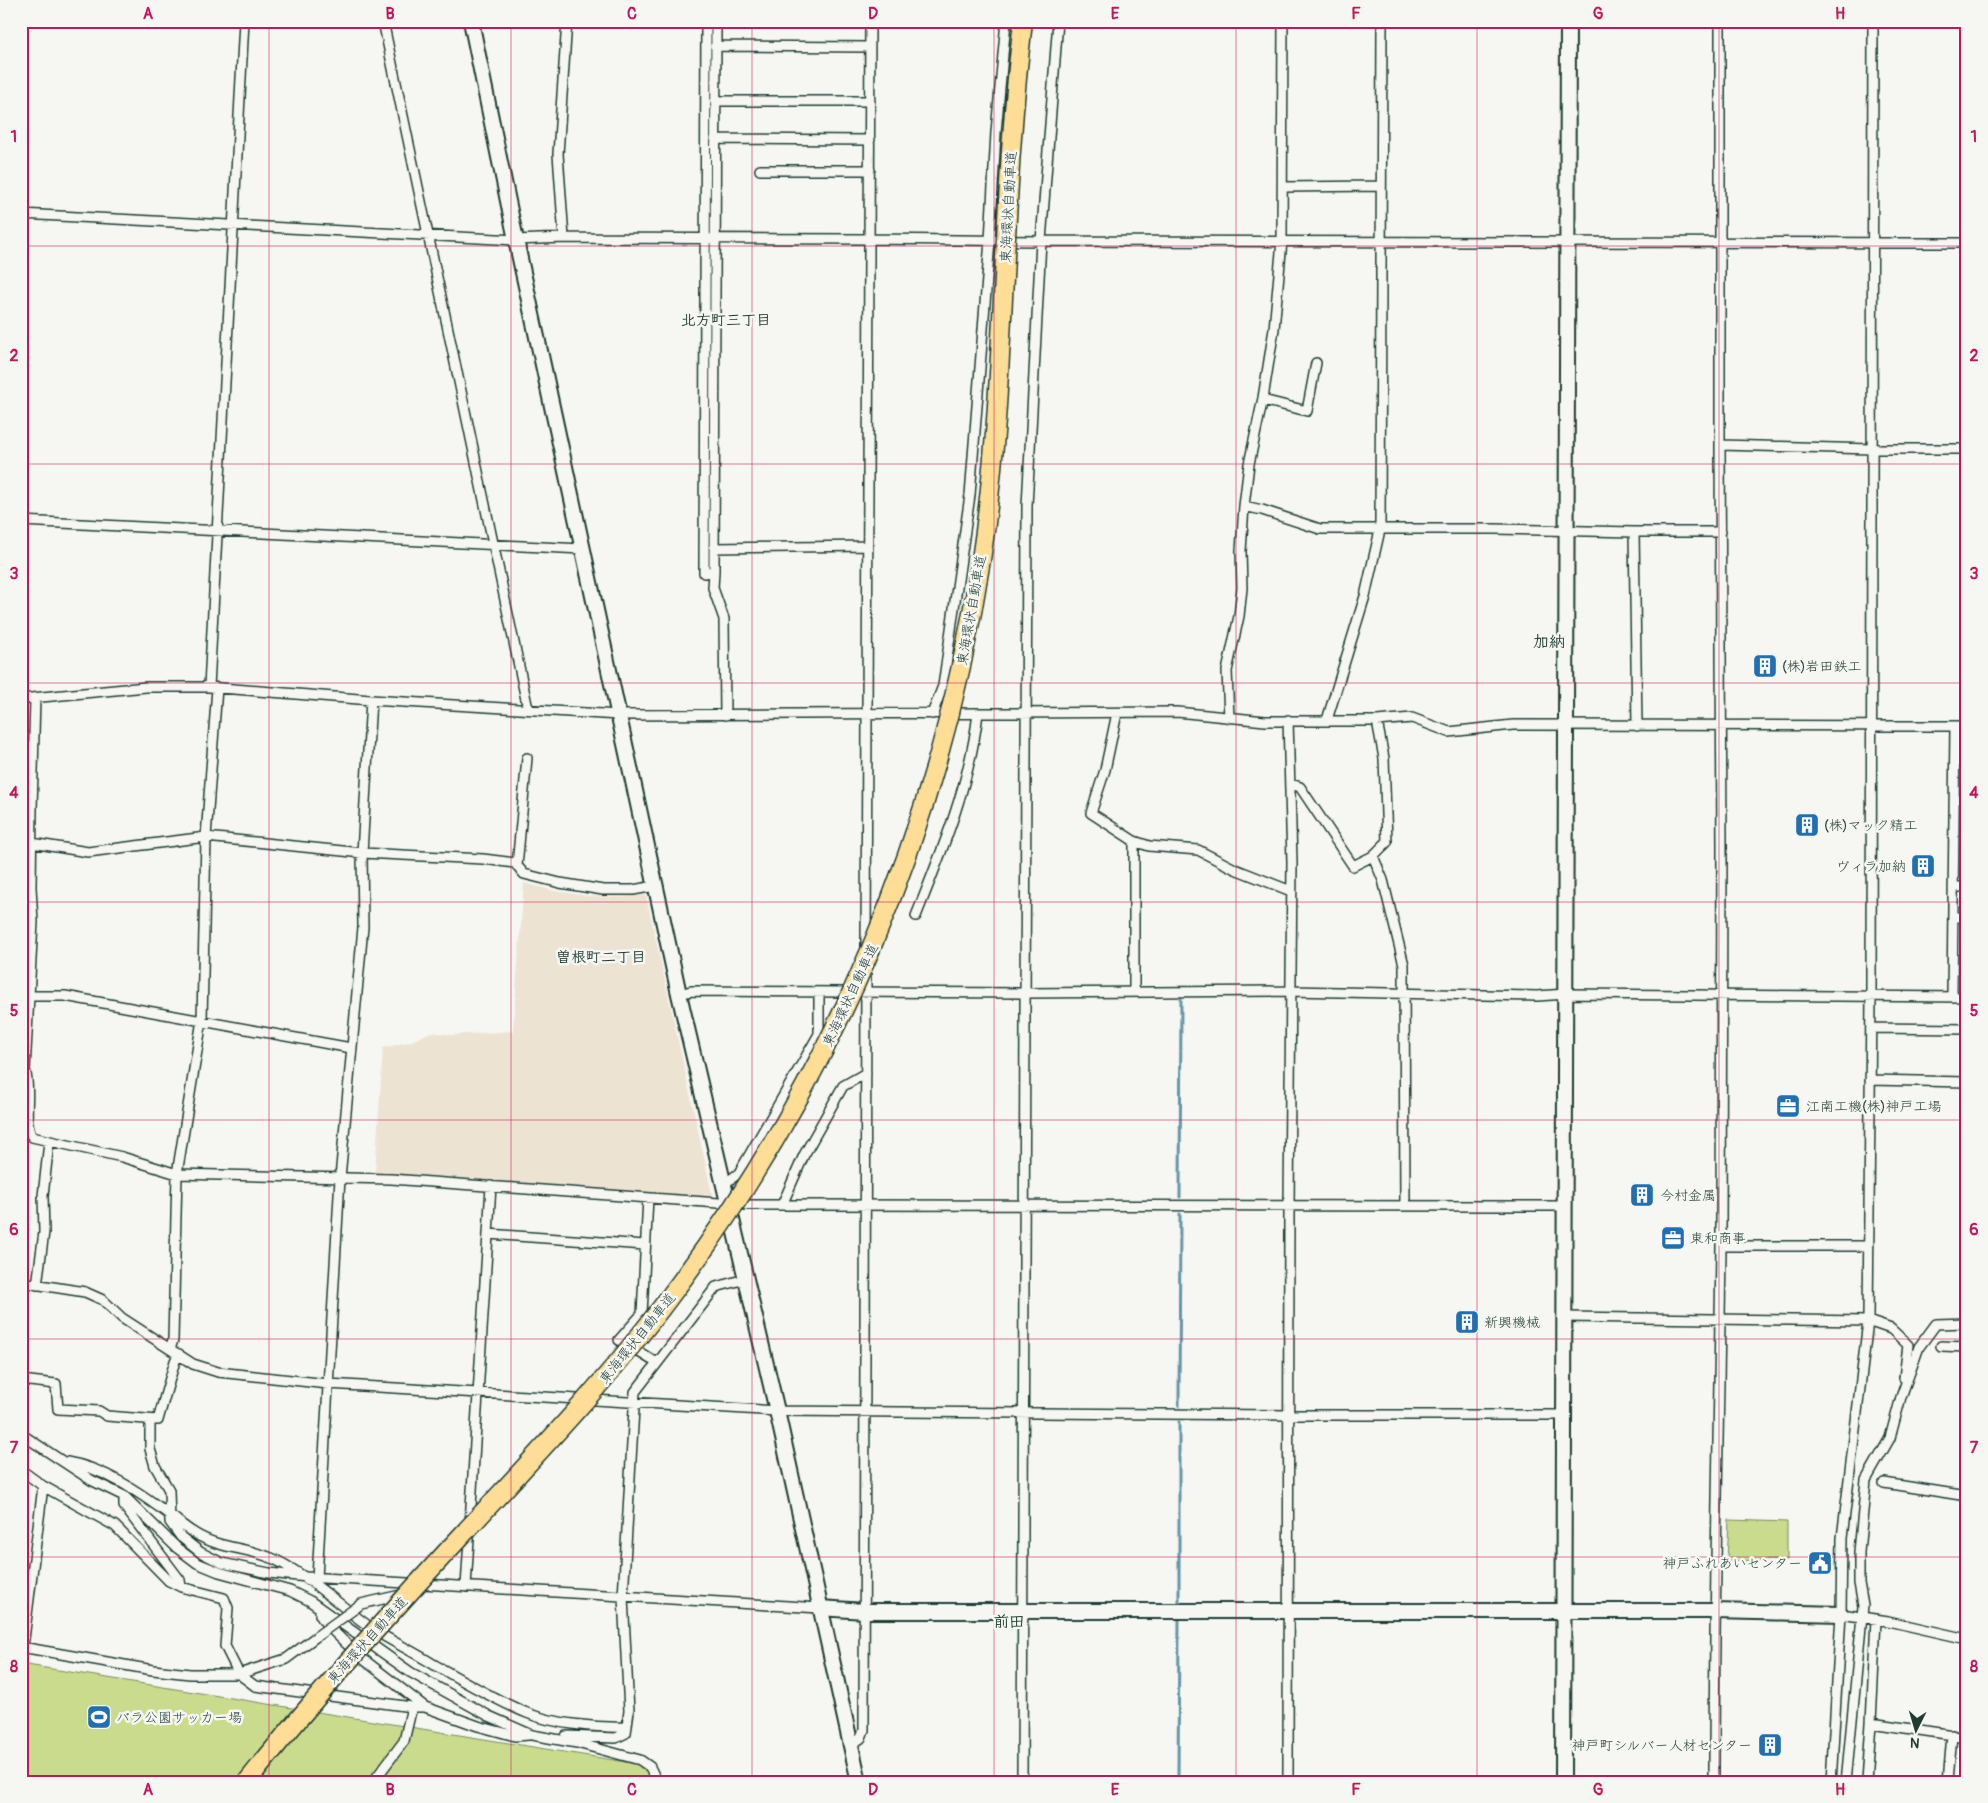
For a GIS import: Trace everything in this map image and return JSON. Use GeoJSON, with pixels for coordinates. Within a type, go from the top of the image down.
{"type":"FeatureCollection","features":[{"type":"Feature","properties":{"kind":"highway","name":"東海環状自動車道"},"geometry":{"type":"LineString","coordinates":[[247,1782],[300,1715],[391,1612],[536,1456],[606,1377],[667,1302],[724,1221],[775,1142],[856,986],[886,915],[911,846],[942,745],[964,651],[981,559],[994,446],[1008,198],[1023,21]]}},
{"type":"Feature","properties":{"kind":"street"},"geometry":{"type":"LineString","coordinates":[[170,1349],[173,1340],[177,1174],[202,1020],[206,837],[218,531],[244,21]]}},
{"type":"Feature","properties":{"kind":"street"},"geometry":{"type":"LineString","coordinates":[[383,21],[528,709]]}},
{"type":"Feature","properties":{"kind":"street"},"geometry":{"type":"LineString","coordinates":[[471,21],[516,240],[655,886],[727,1204],[777,1411],[852,1745],[858,1782]]}},
{"type":"Feature","properties":{"kind":"street"},"geometry":{"type":"LineString","coordinates":[[564,238],[558,154],[566,21]]}},
{"type":"Feature","properties":{"kind":"street"},"geometry":{"type":"LineString","coordinates":[[706,21],[704,573],[714,571]]}},
{"type":"Feature","properties":{"kind":"street"},"geometry":{"type":"LineString","coordinates":[[716,21],[713,588],[724,619],[725,715]]}},
{"type":"Feature","properties":{"kind":"street"},"geometry":{"type":"LineString","coordinates":[[852,1745],[861,1738],[864,1730],[870,21]]}},
{"type":"Feature","properties":{"kind":"street"},"geometry":{"type":"LineString","coordinates":[[932,714],[943,686],[970,495],[990,240],[996,132],[1006,21]]}},
{"type":"Feature","properties":{"kind":"street"},"geometry":{"type":"LineString","coordinates":[[1022,1782],[1027,506],[1041,241],[1058,21]]}},
{"type":"Feature","properties":{"kind":"street"},"geometry":{"type":"LineString","coordinates":[[1229,718],[1227,671],[1239,616],[1242,588],[1240,550],[1244,506],[1249,464],[1263,400],[1274,330],[1282,241],[1283,21]]}},
{"type":"Feature","properties":{"kind":"street"},"geometry":{"type":"LineString","coordinates":[[1327,720],[1364,596],[1380,530],[1382,21]]}},
{"type":"Feature","properties":{"kind":"street"},"geometry":{"type":"LineString","coordinates":[[1563,1782],[1568,21]]}},
{"type":"Feature","properties":{"kind":"street"},"geometry":{"type":"LineString","coordinates":[[1714,1782],[1714,1611],[1721,1246],[1720,21]]}},
{"type":"Feature","properties":{"kind":"street"},"geometry":{"type":"LineString","coordinates":[[1831,1782],[1841,1614],[1842,1538],[1868,1321],[1871,1028],[1873,21]]}},
{"type":"Feature","properties":{"kind":"street"},"geometry":{"type":"LineString","coordinates":[[716,46],[870,47]]}},
{"type":"Feature","properties":{"kind":"street"},"geometry":{"type":"LineString","coordinates":[[715,101],[870,101]]}},
{"type":"Feature","properties":{"kind":"street"},"geometry":{"type":"LineString","coordinates":[[715,139],[870,140]]}},
{"type":"Feature","properties":{"kind":"street"},"geometry":{"type":"LineString","coordinates":[[760,170],[870,170]]}},
{"type":"Feature","properties":{"kind":"street"},"geometry":{"type":"LineString","coordinates":[[1282,187],[1381,186]]}},
{"type":"Feature","properties":{"kind":"street"},"geometry":{"type":"LineString","coordinates":[[21,214],[516,240],[564,238],[715,238],[1041,241],[1967,243]]}},
{"type":"Feature","properties":{"kind":"street"},"geometry":{"type":"LineString","coordinates":[[1263,400],[1307,411],[1316,363]]}},
{"type":"Feature","properties":{"kind":"street"},"geometry":{"type":"LineString","coordinates":[[1720,445],[1872,449],[1967,449]]}},
{"type":"Feature","properties":{"kind":"street"},"geometry":{"type":"LineString","coordinates":[[1244,506],[1262,510],[1320,530],[1721,532]]}},
{"type":"Feature","properties":{"kind":"street"},"geometry":{"type":"LineString","coordinates":[[21,521],[582,549]]}},
{"type":"Feature","properties":{"kind":"street"},"geometry":{"type":"LineString","coordinates":[[1634,532],[1637,726]]}},
{"type":"Feature","properties":{"kind":"street"},"geometry":{"type":"LineString","coordinates":[[714,548],[868,546]]}},
{"type":"Feature","properties":{"kind":"street"},"geometry":{"type":"LineString","coordinates":[[21,699],[146,687],[213,687],[372,700],[618,715],[1178,712],[1265,721],[1412,718],[1449,732],[1513,725],[1967,726]]}},
{"type":"Feature","properties":{"kind":"street"},"geometry":{"type":"LineString","coordinates":[[36,698],[32,843],[33,922],[23,1071],[28,1081],[28,1130],[32,1137],[122,1156],[177,1174],[391,1179],[727,1204],[1566,1206]]}},
{"type":"Feature","properties":{"kind":"street"},"geometry":{"type":"LineString","coordinates":[[317,1578],[340,1178],[364,927],[362,853],[372,700]]}},
{"type":"Feature","properties":{"kind":"street"},"geometry":{"type":"LineString","coordinates":[[1118,712],[1105,770],[1091,813],[1134,841],[1148,846],[1198,850],[1235,870],[1291,892]]}},
{"type":"Feature","properties":{"kind":"street"},"geometry":{"type":"LineString","coordinates":[[916,916],[947,838],[975,743],[978,713]]}},
{"type":"Feature","properties":{"kind":"street"},"geometry":{"type":"LineString","coordinates":[[1288,720],[1291,784],[1288,1782]]}},
{"type":"Feature","properties":{"kind":"street"},"geometry":{"type":"LineString","coordinates":[[1291,784],[1300,787],[1352,866],[1373,856],[1387,842],[1384,758],[1377,720]]}},
{"type":"Feature","properties":{"kind":"street"},"geometry":{"type":"LineString","coordinates":[[1952,997],[1955,726]]}},
{"type":"Feature","properties":{"kind":"street"},"geometry":{"type":"LineString","coordinates":[[517,866],[527,758]]}},
{"type":"Feature","properties":{"kind":"street"},"geometry":{"type":"LineString","coordinates":[[32,843],[88,852],[206,837],[362,853],[514,862],[524,874],[595,889],[633,890],[655,886]]}},
{"type":"Feature","properties":{"kind":"street"},"geometry":{"type":"LineString","coordinates":[[1134,841],[1134,992]]}},
{"type":"Feature","properties":{"kind":"street"},"geometry":{"type":"LineString","coordinates":[[1373,856],[1383,880],[1404,965],[1405,1206]]}},
{"type":"Feature","properties":{"kind":"street"},"geometry":{"type":"LineString","coordinates":[[1953,887],[1967,887]]}},
{"type":"Feature","properties":{"kind":"street"},"geometry":{"type":"LineString","coordinates":[[1953,917],[1967,917]]}},
{"type":"Feature","properties":{"kind":"street"},"geometry":{"type":"LineString","coordinates":[[679,994],[691,991],[866,993],[1291,991],[1537,996],[1566,994],[1967,997]]}},
{"type":"Feature","properties":{"kind":"street"},"geometry":{"type":"LineString","coordinates":[[723,1185],[739,1173],[819,1034],[819,992]]}},
{"type":"Feature","properties":{"kind":"street"},"geometry":{"type":"LineString","coordinates":[[28,996],[65,996],[351,1048]]}},
{"type":"Feature","properties":{"kind":"street"},"geometry":{"type":"LineString","coordinates":[[1871,1028],[1967,1029]]}},
{"type":"Feature","properties":{"kind":"street"},"geometry":{"type":"LineString","coordinates":[[782,1205],[804,1154],[843,1086],[866,1074]]}},
{"type":"Feature","properties":{"kind":"street"},"geometry":{"type":"LineString","coordinates":[[1870,1080],[1967,1082]]}},
{"type":"Feature","properties":{"kind":"street"},"geometry":{"type":"LineString","coordinates":[[37,1286],[44,1232],[43,1196],[49,1142]]}},
{"type":"Feature","properties":{"kind":"street"},"geometry":{"type":"LineString","coordinates":[[466,1587],[491,1186]]}},
{"type":"Feature","properties":{"kind":"street"},"geometry":{"type":"LineString","coordinates":[[648,1198],[642,1314],[619,1340],[657,1363]]}},
{"type":"Feature","properties":{"kind":"street"},"geometry":{"type":"LineString","coordinates":[[488,1234],[645,1245]]}},
{"type":"Feature","properties":{"kind":"street"},"geometry":{"type":"LineString","coordinates":[[1721,1246],[1868,1246]]}},
{"type":"Feature","properties":{"kind":"street"},"geometry":{"type":"LineString","coordinates":[[546,1738],[562,1736],[616,1738],[626,1733],[629,1710],[623,1597],[636,1402],[635,1392],[716,1287],[745,1280]]}},
{"type":"Feature","properties":{"kind":"street"},"geometry":{"type":"LineString","coordinates":[[21,1282],[85,1292],[103,1300],[122,1318],[193,1364],[218,1372],[328,1384],[777,1411],[1564,1415]]}},
{"type":"Feature","properties":{"kind":"street"},"geometry":{"type":"LineString","coordinates":[[1564,1317],[1868,1321],[1891,1329],[1908,1345],[1901,1397]]}},
{"type":"Feature","properties":{"kind":"street"},"geometry":{"type":"LineString","coordinates":[[1846,1782],[1864,1606],[1859,1583],[1859,1552],[1866,1480],[1890,1438],[1901,1397],[1919,1347],[1936,1324],[1967,1323]]}},
{"type":"Feature","properties":{"kind":"street"},"geometry":{"type":"LineString","coordinates":[[1941,1346],[1967,1348]]}},
{"type":"Feature","properties":{"kind":"street"},"geometry":{"type":"LineString","coordinates":[[21,1380],[56,1384],[58,1409],[99,1411],[107,1416],[158,1420],[175,1361],[179,1354]]}},
{"type":"Feature","properties":{"kind":"street"},"geometry":{"type":"LineString","coordinates":[[150,1420],[150,1449],[155,1466],[169,1490],[170,1522],[181,1537],[220,1568],[306,1578],[865,1611],[1714,1611],[1841,1614],[1876,1619],[1967,1639]]}},
{"type":"Feature","properties":{"kind":"street"},"geometry":{"type":"LineString","coordinates":[[21,1434],[91,1480],[124,1496],[177,1548],[197,1563],[220,1568],[290,1591],[310,1601],[410,1672],[489,1716],[532,1735],[577,1743],[640,1760],[650,1767],[657,1782]]}},
{"type":"Feature","properties":{"kind":"street"},"geometry":{"type":"LineString","coordinates":[[64,1462],[78,1464],[125,1483],[170,1514],[193,1533],[217,1545],[249,1551],[274,1559],[306,1578],[376,1631],[527,1714],[606,1728],[627,1727]]}},
{"type":"Feature","properties":{"kind":"street"},"geometry":{"type":"LineString","coordinates":[[21,1470],[43,1486],[115,1526],[170,1581],[182,1587],[224,1598],[228,1608],[225,1646],[239,1674],[255,1686],[412,1707],[425,1707]]}},
{"type":"Feature","properties":{"kind":"street"},"geometry":{"type":"LineString","coordinates":[[1884,1484],[1967,1496]]}},
{"type":"Feature","properties":{"kind":"street"},"geometry":{"type":"LineString","coordinates":[[43,1486],[22,1647],[153,1670],[190,1674],[239,1674],[286,1659],[361,1604],[439,1586]]}},
{"type":"Feature","properties":{"kind":"street"},"geometry":{"type":"LineString","coordinates":[[124,1496],[124,1506],[180,1580],[182,1587]]}},
{"type":"Feature","properties":{"kind":"street"},"geometry":{"type":"LineString","coordinates":[[320,1608],[320,1615],[326,1624],[358,1655],[425,1707],[506,1734],[515,1736],[532,1735]]}},
{"type":"Feature","properties":{"kind":"street"},"geometry":{"type":"LineString","coordinates":[[1868,1782],[1876,1619]]}},
{"type":"Feature","properties":{"kind":"street"},"geometry":{"type":"LineString","coordinates":[[372,1782],[404,1741],[412,1707]]}},
{"type":"Feature","properties":{"kind":"street"},"geometry":{"type":"LineString","coordinates":[[1871,1723],[1967,1737]]}},
{"type":"Feature","properties":{"kind":"street"},"geometry":{"type":"LineString","coordinates":[[1948,1782],[1952,1734]]}},
{"type":"Feature","properties":{"kind":"street"},"geometry":{"type":"LineString","coordinates":[[826,1782],[841,1782]]}},
{"type":"Feature","properties":{"kind":"shaded area"},"geometry":{"type":"Polygon","coordinates":[[[524,883],[555,891],[588,896],[618,897],[646,895],[713,1198],[375,1173],[383,1048],[412,1041],[431,1032],[452,1035],[513,1031],[524,883]]]}},
{"type":"Feature","properties":{"kind":"green space"},"geometry":{"type":"Polygon","coordinates":[[[1729,1520],[1787,1522],[1787,1560],[1727,1561],[1729,1520]]]}},
{"type":"Feature","properties":{"kind":"green space"},"geometry":{"type":"Polygon","coordinates":[[[21,1664],[638,1764],[648,1773],[650,1782],[21,1782],[21,1664]]]}},
{"type":"Feature","properties":{"kind":"waterway"},"geometry":{"type":"LineString","coordinates":[[1180,1197],[1181,999]]}},
{"type":"Feature","properties":{"kind":"waterway"},"geometry":{"type":"LineString","coordinates":[[1179,1406],[1180,1214]]}},
{"type":"Feature","properties":{"kind":"waterway"},"geometry":{"type":"LineString","coordinates":[[1179,1422],[1179,1603]]}},
{"type":"Feature","properties":{"kind":"waterway"},"geometry":{"type":"LineString","coordinates":[[1178,1778],[1179,1620]]}},
{"type":"Feature","properties":{"kind":"place","name":"(株)岩田鉄工"},"geometry":{"type":"Point","coordinates":[1765,666]}},
{"type":"Feature","properties":{"kind":"place","name":"(株)マック精工"},"geometry":{"type":"Point","coordinates":[1807,825]}},
{"type":"Feature","properties":{"kind":"place","name":"ヴィラ加納"},"geometry":{"type":"Point","coordinates":[1923,866]}},
{"type":"Feature","properties":{"kind":"place","name":"江南工機(株)神戸工場"},"geometry":{"type":"Point","coordinates":[1788,1106]}},
{"type":"Feature","properties":{"kind":"place","name":"今村金属"},"geometry":{"type":"Point","coordinates":[1642,1195]}},
{"type":"Feature","properties":{"kind":"place","name":"東和商事"},"geometry":{"type":"Point","coordinates":[1673,1238]}},
{"type":"Feature","properties":{"kind":"place","name":"新興機械"},"geometry":{"type":"Point","coordinates":[1467,1322]}},
{"type":"Feature","properties":{"kind":"place","name":"神戸ふれあいセンター"},"geometry":{"type":"Point","coordinates":[1820,1563]}},
{"type":"Feature","properties":{"kind":"place","name":"バラ公園サッカー場"},"geometry":{"type":"Point","coordinates":[99,1717]}},
{"type":"Feature","properties":{"kind":"place","name":"神戸町シルバー人材センター"},"geometry":{"type":"Point","coordinates":[1770,1745]}},
{"type":"Feature","properties":{"kind":"district","name":"北方町三丁目"},"geometry":{"type":"Point","coordinates":[726,320]}},
{"type":"Feature","properties":{"kind":"district","name":"加納"},"geometry":{"type":"Point","coordinates":[1549,641]}},
{"type":"Feature","properties":{"kind":"district","name":"曽根町二丁目"},"geometry":{"type":"Point","coordinates":[601,957]}},
{"type":"Feature","properties":{"kind":"district","name":"前田"},"geometry":{"type":"Point","coordinates":[1009,1621]}}]}
